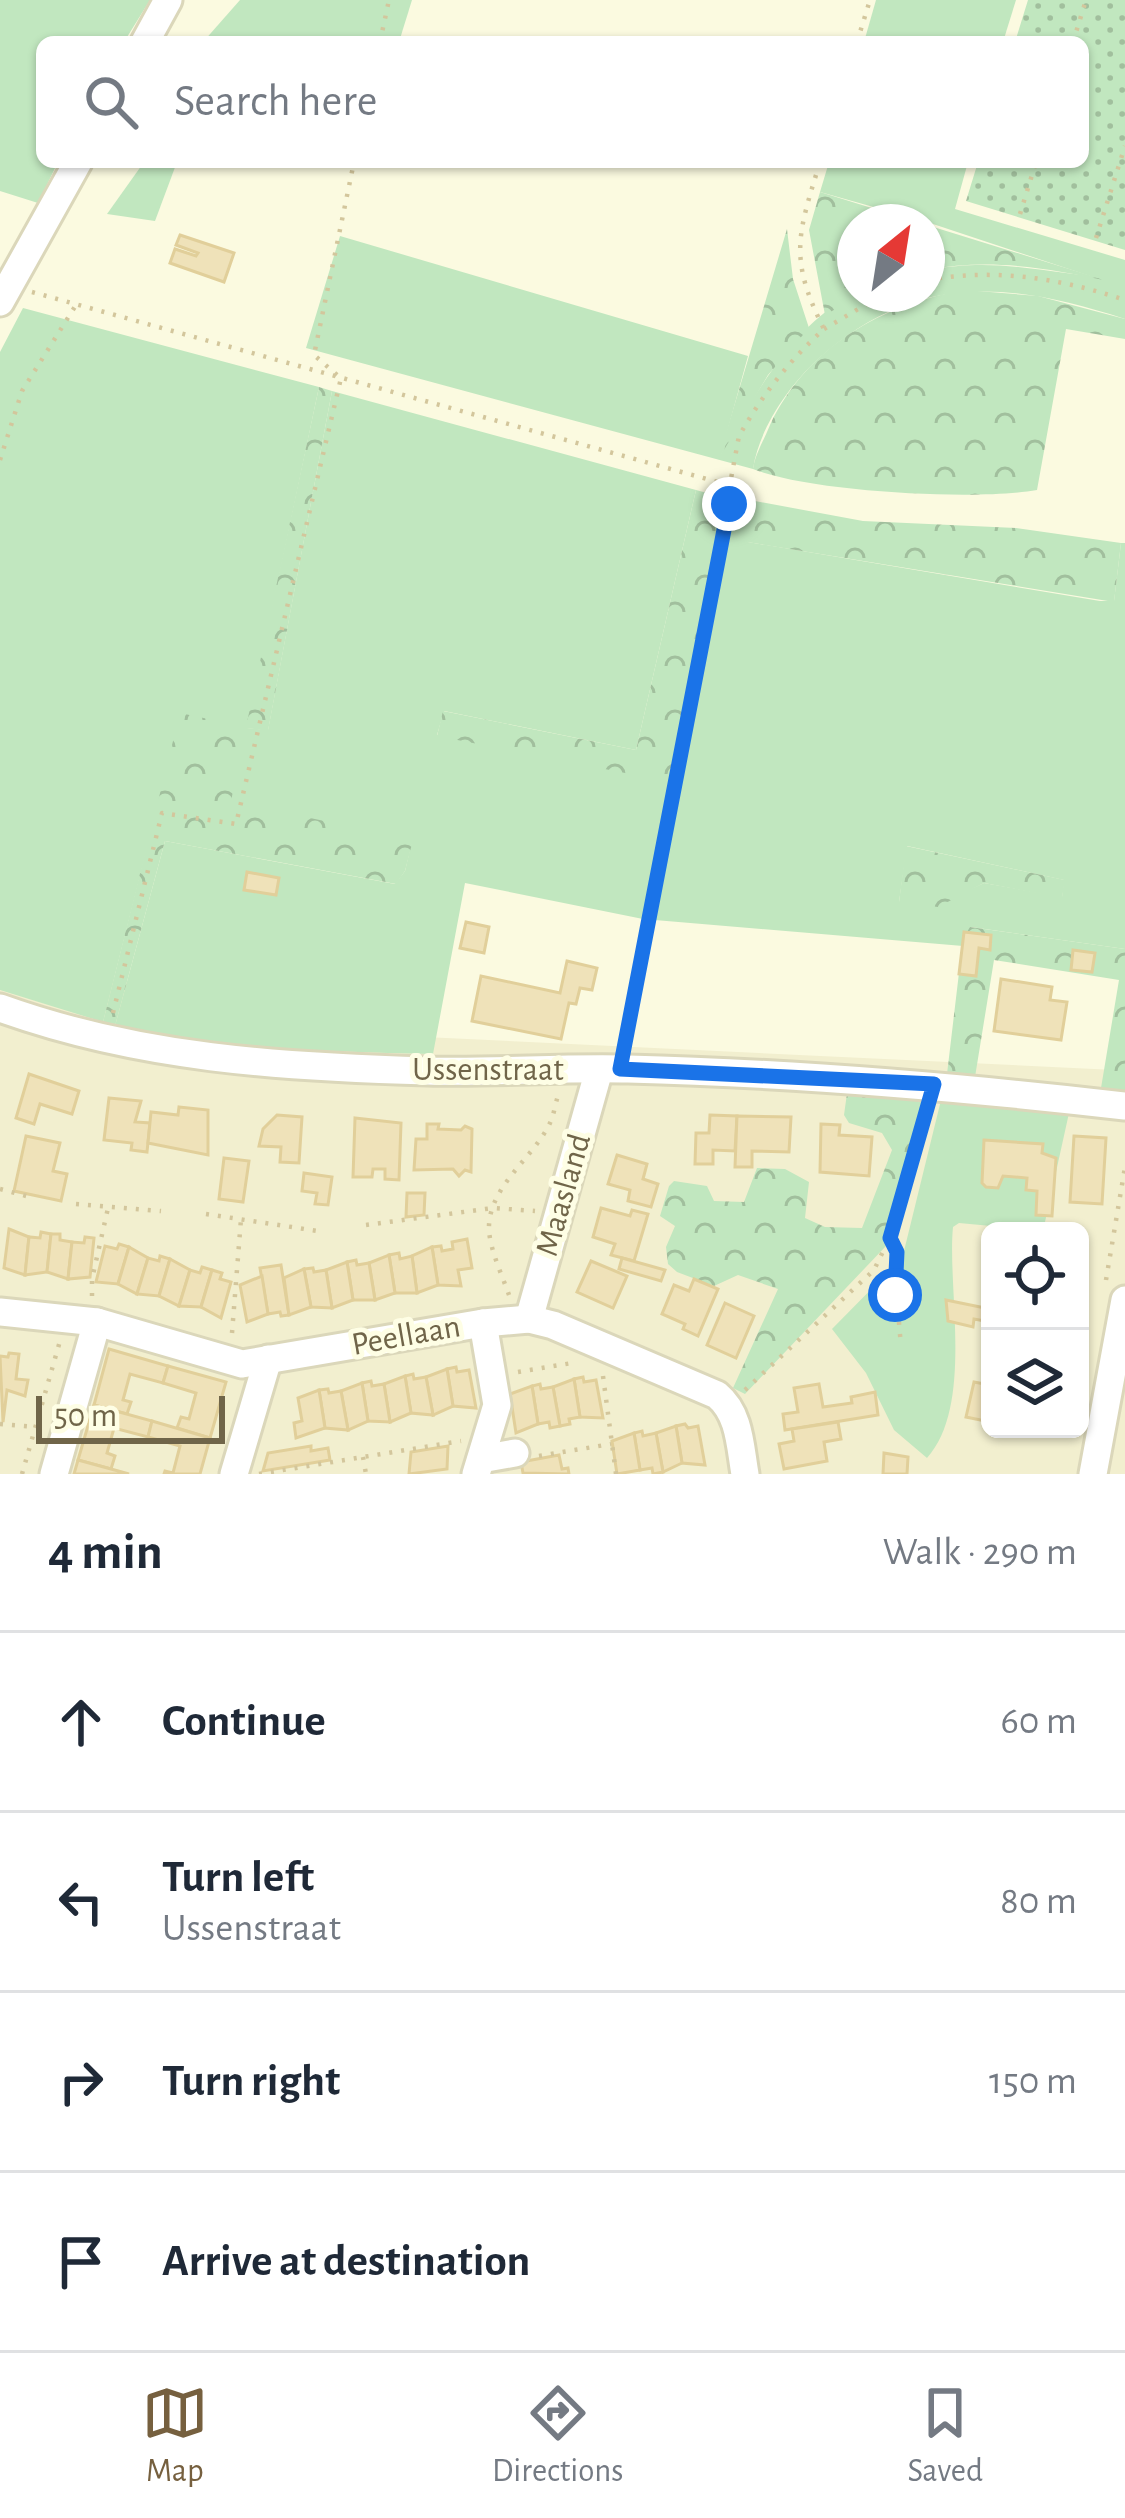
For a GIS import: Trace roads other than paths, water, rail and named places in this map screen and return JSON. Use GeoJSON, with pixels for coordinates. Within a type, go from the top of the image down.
{"type":"FeatureCollection","features":[{"type":"Feature","properties":{"kind":"street"},"geometry":{"type":"LineString","coordinates":[[148,36],[168,0]]}},
{"type":"Feature","properties":{"kind":"street"},"geometry":{"type":"LineString","coordinates":[[5,293],[75,168]]}},
{"type":"Feature","properties":{"kind":"street","name":"Ussenstraat"},"geometry":{"type":"LineString","coordinates":[[0,1007],[62,1030],[194,1058],[428,1071],[609,1069],[934,1084],[1125,1106]]}},
{"type":"Feature","properties":{"kind":"street","name":"Maasland"},"geometry":{"type":"LineString","coordinates":[[529,1319],[558,1214],[609,1069]]}},
{"type":"Feature","properties":{"kind":"street"},"geometry":{"type":"LineString","coordinates":[[1093,1474],[1125,1300]]}},
{"type":"Feature","properties":{"kind":"street"},"geometry":{"type":"LineString","coordinates":[[55,1474],[94,1309]]}},
{"type":"Feature","properties":{"kind":"street","name":"Peellaan"},"geometry":{"type":"LineString","coordinates":[[0,1312],[66,1318],[94,1309],[242,1364],[529,1319],[716,1395],[729,1405],[745,1474]]}},
{"type":"Feature","properties":{"kind":"street"},"geometry":{"type":"LineString","coordinates":[[483,1323],[496,1405],[482,1456],[525,1455]]}},
{"type":"Feature","properties":{"kind":"street"},"geometry":{"type":"LineString","coordinates":[[234,1474],[268,1359]]}}]}
